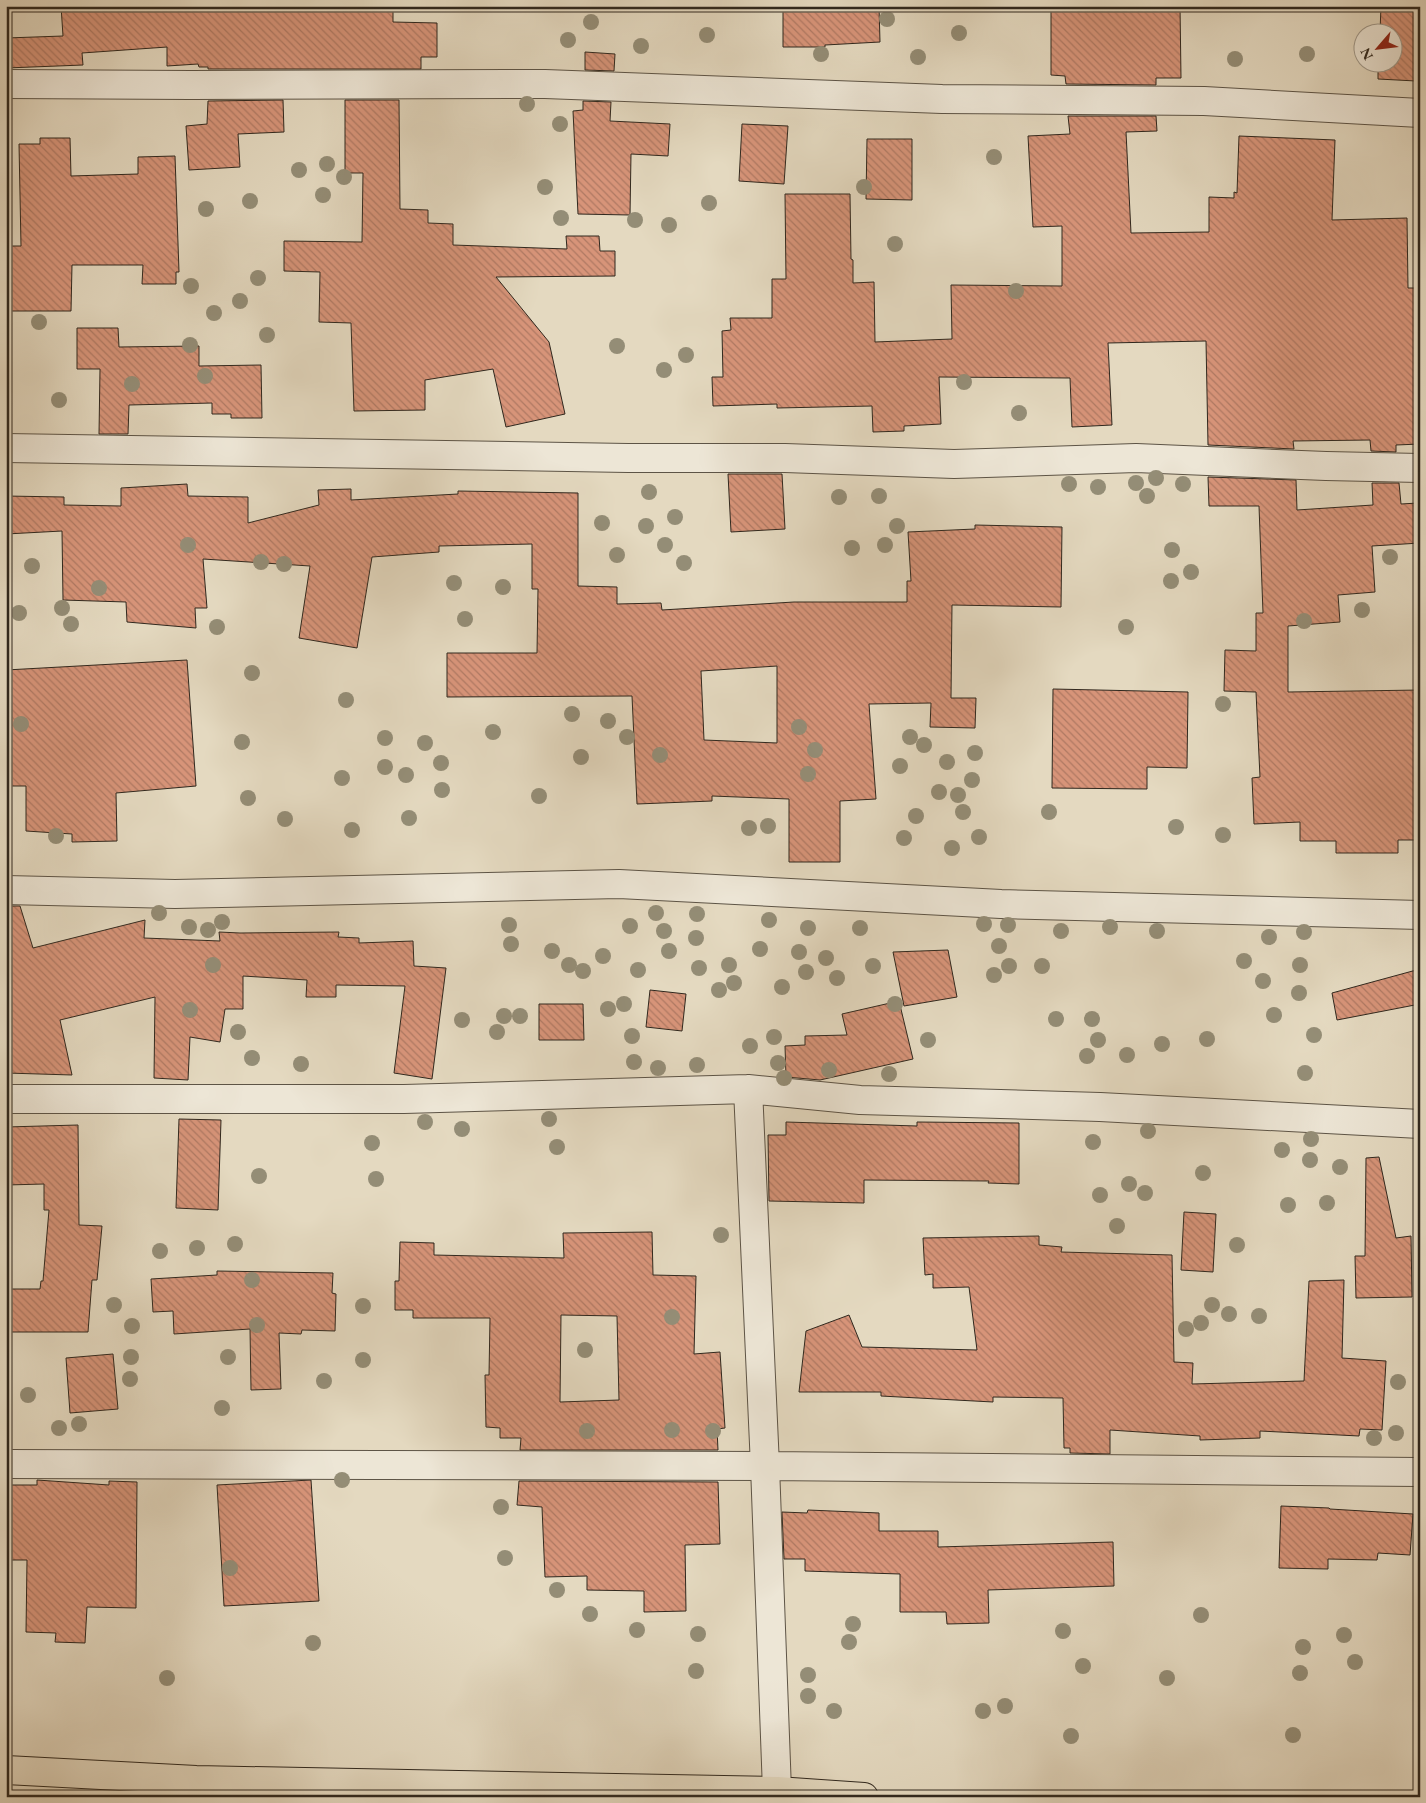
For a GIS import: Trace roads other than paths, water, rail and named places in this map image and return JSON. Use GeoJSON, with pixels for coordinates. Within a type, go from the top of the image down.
{"type":"FeatureCollection","features":[{"type":"Feature","properties":{"kind":"main road"},"geometry":{"type":"LineString","coordinates":[[6,1770],[196,1788],[777,1791],[864,1797]]}},
{"type":"Feature","properties":{"kind":"street"},"geometry":{"type":"LineString","coordinates":[[6,84],[545,84],[942,99],[1204,101],[1420,113]]}},
{"type":"Feature","properties":{"kind":"street"},"geometry":{"type":"LineString","coordinates":[[6,448],[609,458],[785,458],[954,464],[1136,458],[1420,468]]}},
{"type":"Feature","properties":{"kind":"street"},"geometry":{"type":"LineString","coordinates":[[6,890],[175,894],[619,884],[1000,904],[1420,915]]}},
{"type":"Feature","properties":{"kind":"street"},"geometry":{"type":"LineString","coordinates":[[748,1089],[777,1791]]}},
{"type":"Feature","properties":{"kind":"street"},"geometry":{"type":"LineString","coordinates":[[6,1098],[404,1099],[748,1089],[860,1100],[1100,1107],[1420,1124]]}},
{"type":"Feature","properties":{"kind":"street"},"geometry":{"type":"LineString","coordinates":[[6,1464],[765,1466],[1420,1472]]}}]}
